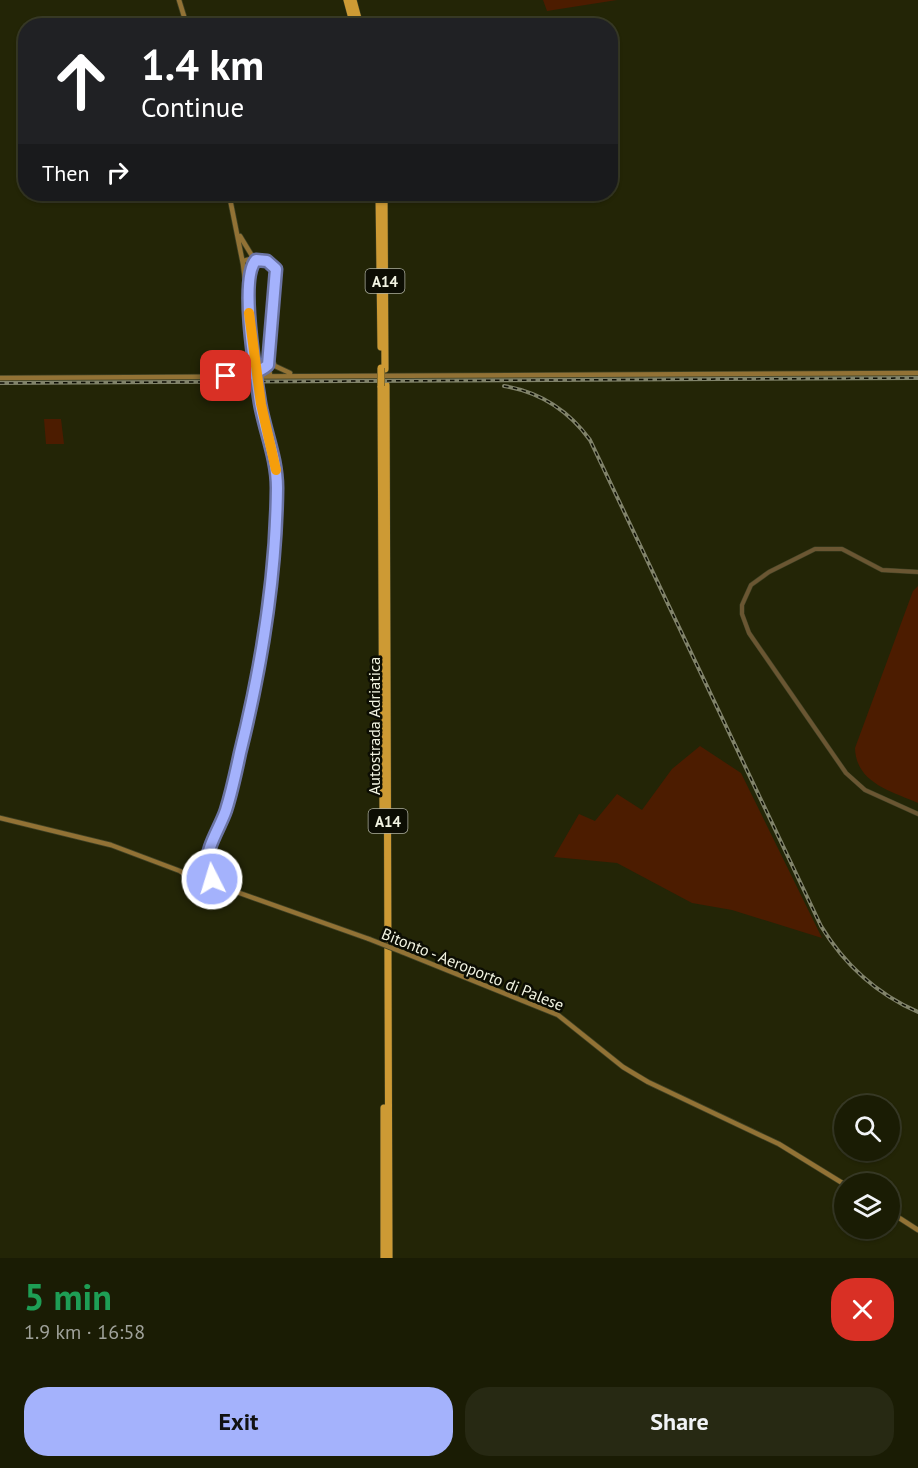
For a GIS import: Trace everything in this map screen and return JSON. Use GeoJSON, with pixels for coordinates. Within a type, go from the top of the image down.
{"type":"FeatureCollection","features":[{"type":"Feature","properties":{"kind":"highway"},"geometry":{"type":"LineString","coordinates":[[347,0],[352,18]]}},
{"type":"Feature","properties":{"kind":"highway"},"geometry":{"type":"LineString","coordinates":[[353,0],[358,18]]}},
{"type":"Feature","properties":{"kind":"highway","name":"Autostrada Adriatica"},"geometry":{"type":"LineString","coordinates":[[379,201],[383,368]]}},
{"type":"Feature","properties":{"kind":"highway","name":"Autostrada Adriatica"},"geometry":{"type":"LineString","coordinates":[[384,201],[384,1258]]}},
{"type":"Feature","properties":{"kind":"highway","name":"Autostrada Adriatica"},"geometry":{"type":"LineString","coordinates":[[383,385],[389,1258]]}},
{"type":"Feature","properties":{"kind":"main road"},"geometry":{"type":"LineString","coordinates":[[179,0],[185,18]]}},
{"type":"Feature","properties":{"kind":"main road"},"geometry":{"type":"LineString","coordinates":[[180,871],[194,869],[208,855],[226,811],[254,697],[264,642],[274,562],[276,471],[258,388],[243,261],[230,201]]}},
{"type":"Feature","properties":{"kind":"main road"},"geometry":{"type":"LineString","coordinates":[[236,228],[245,249],[256,260]]}},
{"type":"Feature","properties":{"kind":"main road"},"geometry":{"type":"LineString","coordinates":[[248,299],[249,274],[256,260]]}},
{"type":"Feature","properties":{"kind":"main road"},"geometry":{"type":"LineString","coordinates":[[243,261],[267,261],[276,269],[270,375]]}},
{"type":"Feature","properties":{"kind":"main road"},"geometry":{"type":"LineString","coordinates":[[270,362],[283,371],[295,375]]}},
{"type":"Feature","properties":{"kind":"main road"},"geometry":{"type":"LineString","coordinates":[[249,375],[270,362]]}},
{"type":"Feature","properties":{"kind":"main road"},"geometry":{"type":"LineString","coordinates":[[0,378],[918,373]]}},
{"type":"Feature","properties":{"kind":"main road"},"geometry":{"type":"LineString","coordinates":[[0,818],[103,842],[180,871],[204,885],[234,891]]}},
{"type":"Feature","properties":{"kind":"main road"},"geometry":{"type":"LineString","coordinates":[[208,855],[207,866],[217,882],[234,891]]}},
{"type":"Feature","properties":{"kind":"main road"},"geometry":{"type":"LineString","coordinates":[[200,865],[207,866]]}},
{"type":"Feature","properties":{"kind":"main road"},"geometry":{"type":"LineString","coordinates":[[194,869],[194,880]]}},
{"type":"Feature","properties":{"kind":"main road"},"geometry":{"type":"LineString","coordinates":[[204,885],[213,876]]}},
{"type":"Feature","properties":{"kind":"main road","name":"Bitonto - Aeroporto di Palese"},"geometry":{"type":"LineString","coordinates":[[234,891],[369,939],[558,1015],[623,1067],[648,1083],[779,1144],[834,1178]]}},
{"type":"Feature","properties":{"kind":"main road"},"geometry":{"type":"LineString","coordinates":[[900,1218],[918,1230]]}},
{"type":"Feature","properties":{"kind":"street"},"geometry":{"type":"LineString","coordinates":[[918,572],[882,570],[842,549],[815,549],[756,579],[746,594],[742,614],[749,633],[846,773],[865,790],[918,814]]}},
{"type":"Feature","properties":{"kind":"shaded area"},"geometry":{"type":"Polygon","coordinates":[[[543,0],[617,0],[547,11],[543,0]]]}},
{"type":"Feature","properties":{"kind":"shaded area"},"geometry":{"type":"Polygon","coordinates":[[[44,419],[61,419],[64,444],[46,444],[44,419]]]}},
{"type":"Feature","properties":{"kind":"shaded area"},"geometry":{"type":"Polygon","coordinates":[[[918,586],[918,803],[886,790],[868,778],[861,770],[855,748],[913,591],[918,586]]]}},
{"type":"Feature","properties":{"kind":"shaded area"},"geometry":{"type":"Polygon","coordinates":[[[700,746],[741,773],[822,938],[732,910],[692,903],[617,863],[554,857],[579,814],[595,821],[617,794],[642,810],[672,769],[700,746]]]}},
{"type":"Feature","properties":{"kind":"railway"},"geometry":{"type":"LineString","coordinates":[[0,383],[918,378]]}},
{"type":"Feature","properties":{"kind":"railway"},"geometry":{"type":"LineString","coordinates":[[504,386],[530,393],[553,404],[573,420],[590,440],[821,926],[840,953],[863,977],[903,1005],[918,1012]]}},
{"type":"Feature","properties":{"kind":"slow traffic"},"geometry":{"type":"LineString","coordinates":[[249,313],[261,404],[276,470]]}},
{"type":"Feature","properties":{"kind":"route"},"geometry":{"type":"LineString","coordinates":[[212,879],[212,870],[207,866],[208,855],[226,811],[254,697],[261,664],[274,562],[276,471],[258,388],[256,368],[248,299],[249,274],[252,265],[256,260],[261,259],[272,263],[276,269],[268,365],[263,369],[249,375],[226,376]]}}]}
